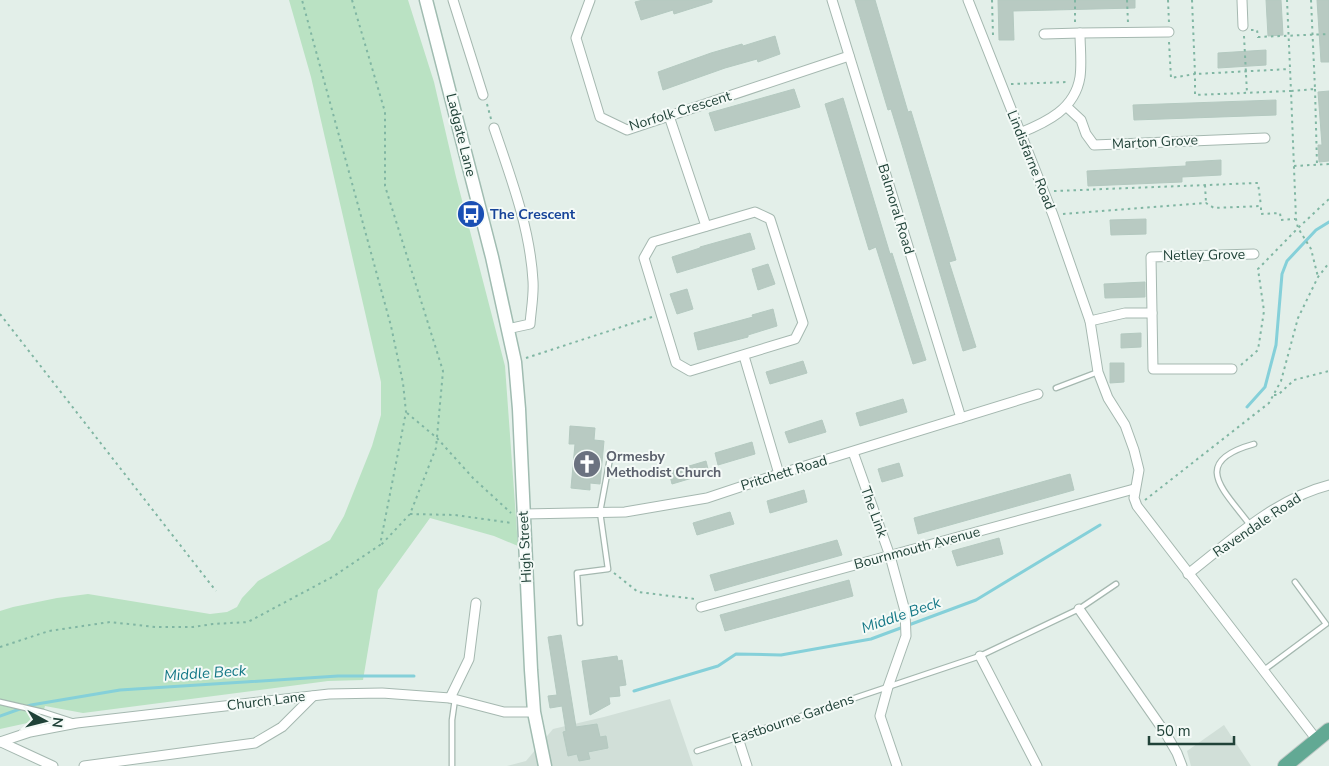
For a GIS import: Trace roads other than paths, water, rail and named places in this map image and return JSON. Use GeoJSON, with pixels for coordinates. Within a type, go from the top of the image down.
{"type":"FeatureCollection","features":[{"type":"Feature","properties":{"kind":"main road","name":"Ladgate Lane"},"geometry":{"type":"LineString","coordinates":[[426,0],[492,257],[507,329]]}},
{"type":"Feature","properties":{"kind":"main road","name":"High Street"},"geometry":{"type":"LineString","coordinates":[[507,329],[514,362],[519,409],[534,712],[545,766]]}},
{"type":"Feature","properties":{"kind":"main road"},"geometry":{"type":"LineString","coordinates":[[1285,766],[1329,730]]}},
{"type":"Feature","properties":{"kind":"street"},"geometry":{"type":"LineString","coordinates":[[453,0],[483,95]]}},
{"type":"Feature","properties":{"kind":"street","name":"Norfolk Crescent"},"geometry":{"type":"LineString","coordinates":[[590,0],[576,38],[600,117],[627,130],[849,56]]}},
{"type":"Feature","properties":{"kind":"street","name":"Balmoral Road"},"geometry":{"type":"LineString","coordinates":[[832,0],[961,418]]}},
{"type":"Feature","properties":{"kind":"street","name":"Lindisfarne Road"},"geometry":{"type":"LineString","coordinates":[[968,0],[1053,215],[1090,321],[1098,372],[1108,398],[1125,425],[1134,450],[1139,470],[1134,488],[1134,498],[1137,506],[1188,574]]}},
{"type":"Feature","properties":{"kind":"street"},"geometry":{"type":"LineString","coordinates":[[1242,0],[1243,28]]}},
{"type":"Feature","properties":{"kind":"street"},"geometry":{"type":"LineString","coordinates":[[1044,34],[1169,32]]}},
{"type":"Feature","properties":{"kind":"street"},"geometry":{"type":"LineString","coordinates":[[1020,133],[1040,125],[1067,107],[1078,86],[1080,76],[1078,33]]}},
{"type":"Feature","properties":{"kind":"street","name":"Marton Grove"},"geometry":{"type":"LineString","coordinates":[[1067,107],[1081,120],[1086,134],[1094,145],[1265,138]]}},
{"type":"Feature","properties":{"kind":"street"},"geometry":{"type":"LineString","coordinates":[[669,116],[706,226]]}},
{"type":"Feature","properties":{"kind":"street"},"geometry":{"type":"LineString","coordinates":[[494,128],[512,180],[528,239],[534,283],[530,324],[507,329]]}},
{"type":"Feature","properties":{"kind":"street"},"geometry":{"type":"LineString","coordinates":[[755,212],[770,219],[803,323],[795,339],[690,371],[676,363],[644,258],[653,242],[706,226],[755,212]]}},
{"type":"Feature","properties":{"kind":"street","name":"Netley Grove"},"geometry":{"type":"LineString","coordinates":[[1232,369],[1153,369],[1151,257],[1254,254]]}},
{"type":"Feature","properties":{"kind":"street"},"geometry":{"type":"LineString","coordinates":[[1090,321],[1125,313],[1152,313]]}},
{"type":"Feature","properties":{"kind":"street"},"geometry":{"type":"LineString","coordinates":[[744,356],[779,474]]}},
{"type":"Feature","properties":{"kind":"street","name":"Pritchett Road"},"geometry":{"type":"LineString","coordinates":[[524,519],[600,512],[625,512],[707,498],[1038,394]]}},
{"type":"Feature","properties":{"kind":"street","name":"The Link"},"geometry":{"type":"LineString","coordinates":[[852,452],[890,556],[905,611],[906,636],[880,716],[897,766]]}},
{"type":"Feature","properties":{"kind":"street","name":"Ravendale Road"},"geometry":{"type":"LineString","coordinates":[[1188,574],[1250,526],[1297,496],[1329,484]]}},
{"type":"Feature","properties":{"kind":"street","name":"Bournmouth Avenue"},"geometry":{"type":"LineString","coordinates":[[701,607],[1134,488]]}},
{"type":"Feature","properties":{"kind":"street"},"geometry":{"type":"LineString","coordinates":[[1188,574],[1317,740]]}},
{"type":"Feature","properties":{"kind":"street"},"geometry":{"type":"LineString","coordinates":[[452,699],[469,659],[476,603]]}},
{"type":"Feature","properties":{"kind":"street"},"geometry":{"type":"LineString","coordinates":[[1079,609],[1166,734],[1182,766]]}},
{"type":"Feature","properties":{"kind":"street"},"geometry":{"type":"LineString","coordinates":[[980,656],[1037,766]]}},
{"type":"Feature","properties":{"kind":"street","name":"Church Lane"},"geometry":{"type":"LineString","coordinates":[[1,742],[30,732],[77,723],[313,696],[382,693],[452,699],[504,712],[534,712]]}},
{"type":"Feature","properties":{"kind":"street"},"geometry":{"type":"LineString","coordinates":[[84,766],[255,743],[282,727],[313,696]]}},
{"type":"Feature","properties":{"kind":"street"},"geometry":{"type":"LineString","coordinates":[[738,738],[747,766]]}},
{"type":"Feature","properties":{"kind":"street"},"geometry":{"type":"LineString","coordinates":[[1,742],[53,766]]}},
{"type":"Feature","properties":{"kind":"lane"},"geometry":{"type":"LineString","coordinates":[[1056,388],[1098,372]]}},
{"type":"Feature","properties":{"kind":"lane"},"geometry":{"type":"LineString","coordinates":[[1250,526],[1219,482],[1216,470],[1220,462],[1238,449],[1254,444]]}},
{"type":"Feature","properties":{"kind":"lane"},"geometry":{"type":"LineString","coordinates":[[580,623],[577,573],[608,569],[600,512],[611,453]]}},
{"type":"Feature","properties":{"kind":"lane"},"geometry":{"type":"LineString","coordinates":[[1264,670],[1326,624],[1295,582]]}},
{"type":"Feature","properties":{"kind":"lane"},"geometry":{"type":"LineString","coordinates":[[980,656],[1079,609],[1116,584]]}},
{"type":"Feature","properties":{"kind":"lane","name":"Eastbourne Gardens"},"geometry":{"type":"LineString","coordinates":[[697,751],[980,656]]}},
{"type":"Feature","properties":{"kind":"lane"},"geometry":{"type":"LineString","coordinates":[[452,699],[452,766]]}},
{"type":"Feature","properties":{"kind":"lane"},"geometry":{"type":"LineString","coordinates":[[0,702],[43,712],[77,723]]}},
{"type":"Feature","properties":{"kind":"waterway"},"geometry":{"type":"LineString","coordinates":[[1247,407],[1265,387],[1276,345],[1282,274],[1287,261],[1316,230],[1329,222]]}},
{"type":"Feature","properties":{"kind":"waterway","name":"Middle Beck"},"geometry":{"type":"LineString","coordinates":[[634,691],[718,666],[736,654],[781,655],[871,639],[976,600],[1100,525]]}},
{"type":"Feature","properties":{"kind":"waterway","name":"Middle Beck"},"geometry":{"type":"LineString","coordinates":[[0,716],[31,705],[120,690],[338,676],[414,676]]}},
{"type":"Feature","properties":{"kind":"place","name":"The Crescent"},"geometry":{"type":"Point","coordinates":[471,214]}},
{"type":"Feature","properties":{"kind":"place","name":"Ormesby Methodist Church"},"geometry":{"type":"Point","coordinates":[587,464]}}]}
